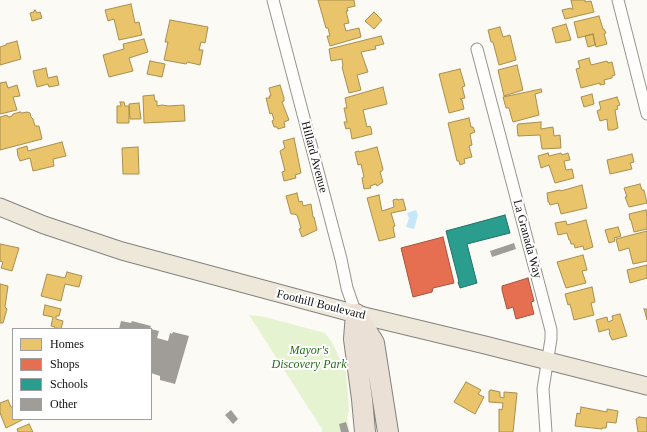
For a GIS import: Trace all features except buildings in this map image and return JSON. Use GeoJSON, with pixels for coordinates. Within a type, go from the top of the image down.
{"type":"FeatureCollection","features":[{"type":"Feature","properties":{"kind":"highway","name":"Hillard Avenue"},"geometry":{"type":"LineString","coordinates":[[356,314],[354,339],[365,432]]}},
{"type":"Feature","properties":{"kind":"highway","name":"Hillard Avenue"},"geometry":{"type":"LineString","coordinates":[[356,314],[374,343],[388,432]]}},
{"type":"Feature","properties":{"kind":"main road","name":"Foothill Boulevard"},"geometry":{"type":"LineString","coordinates":[[0,207],[44,225],[122,251],[356,314],[468,340],[647,386]]}},
{"type":"Feature","properties":{"kind":"street","name":"Hillard Avenue"},"geometry":{"type":"LineString","coordinates":[[273,0],[339,252],[347,288],[356,314]]}},
{"type":"Feature","properties":{"kind":"street"},"geometry":{"type":"LineString","coordinates":[[618,0],[647,114]]}},
{"type":"Feature","properties":{"kind":"street","name":"La Granada Way"},"geometry":{"type":"LineString","coordinates":[[477,49],[551,330],[551,339],[543,389],[546,432]]}},
{"type":"Feature","properties":{"kind":"green space","name":"Mayor's Discovery Park"},"geometry":{"type":"Polygon","coordinates":[[[249,315],[265,317],[325,333],[333,344],[346,372],[349,410],[347,418],[350,432],[322,432],[322,429],[249,315]]]}},
{"type":"Feature","properties":{"kind":"water"},"geometry":{"type":"Polygon","coordinates":[[[416,210],[418,215],[414,229],[406,227],[409,218],[407,213],[416,210]]]}}]}
